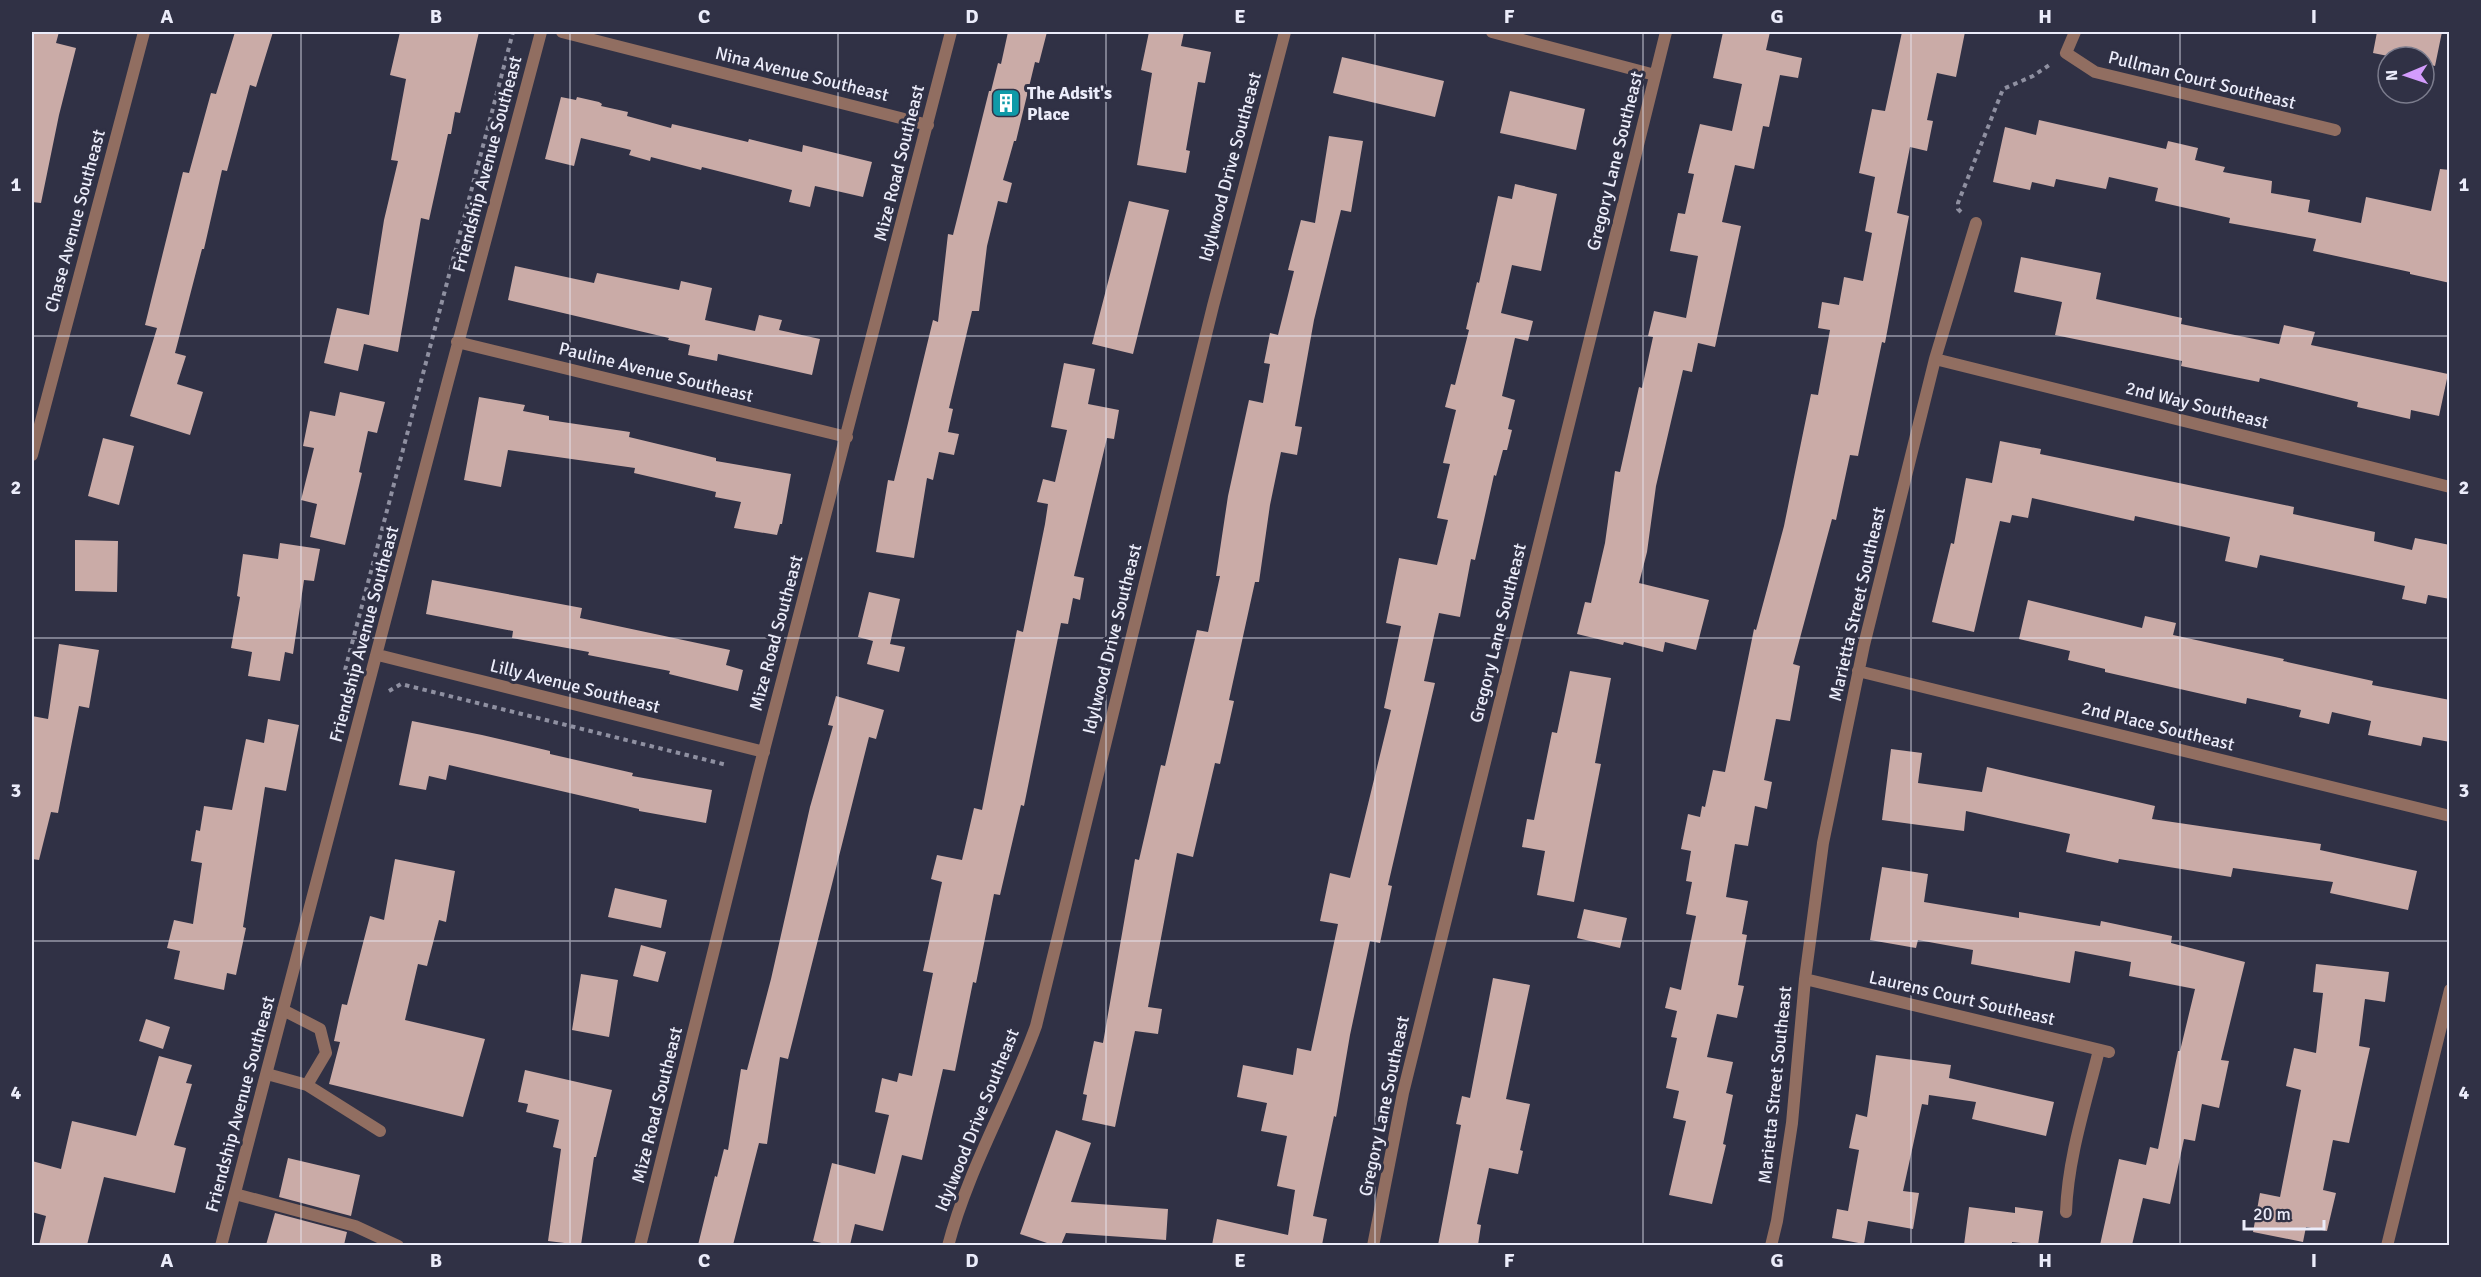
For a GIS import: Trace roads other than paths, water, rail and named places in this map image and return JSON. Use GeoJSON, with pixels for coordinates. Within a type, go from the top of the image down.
{"type":"FeatureCollection","features":[{"type":"Feature","properties":{"kind":"street","name":"Chase Avenue Southeast"},"geometry":{"type":"LineString","coordinates":[[32,455],[144,32]]}},
{"type":"Feature","properties":{"kind":"street","name":"Friendship Avenue Southeast"},"geometry":{"type":"LineString","coordinates":[[222,1245],[378,655],[457,342],[541,32]]}},
{"type":"Feature","properties":{"kind":"street","name":"Nina Avenue Southeast"},"geometry":{"type":"LineString","coordinates":[[562,32],[928,125]]}},
{"type":"Feature","properties":{"kind":"street","name":"Mize Road Southeast"},"geometry":{"type":"LineString","coordinates":[[640,1245],[764,752],[951,32]]}},
{"type":"Feature","properties":{"kind":"street","name":"Idylwood Drive Southeast"},"geometry":{"type":"LineString","coordinates":[[948,1245],[973,1170],[1015,1081],[1036,1026],[1210,318],[1285,32]]}},
{"type":"Feature","properties":{"kind":"street"},"geometry":{"type":"LineString","coordinates":[[1492,32],[1655,75]]}},
{"type":"Feature","properties":{"kind":"street","name":"Gregory Lane Southeast"},"geometry":{"type":"LineString","coordinates":[[1373,1245],[1403,1093],[1666,32]]}},
{"type":"Feature","properties":{"kind":"street","name":"Pullman Court Southeast"},"geometry":{"type":"LineString","coordinates":[[2075,32],[2066,53],[2095,72],[2335,130]]}},
{"type":"Feature","properties":{"kind":"street","name":"Marietta Street Southeast"},"geometry":{"type":"LineString","coordinates":[[1771,1245],[1777,1221],[1792,1123],[1805,980],[1823,843],[1858,671],[1935,359],[1976,223]]}},
{"type":"Feature","properties":{"kind":"street","name":"Pauline Avenue Southeast"},"geometry":{"type":"LineString","coordinates":[[457,342],[847,437]]}},
{"type":"Feature","properties":{"kind":"street","name":"2nd Way Southeast"},"geometry":{"type":"LineString","coordinates":[[1935,359],[2450,487]]}},
{"type":"Feature","properties":{"kind":"street","name":"Lilly Avenue Southeast"},"geometry":{"type":"LineString","coordinates":[[378,655],[764,752]]}},
{"type":"Feature","properties":{"kind":"street","name":"2nd Place Southeast"},"geometry":{"type":"LineString","coordinates":[[1858,671],[2450,816]]}},
{"type":"Feature","properties":{"kind":"street","name":"Laurens Court Southeast"},"geometry":{"type":"LineString","coordinates":[[1805,980],[2104,1051],[2073,1156],[2067,1187],[2066,1212]]}},
{"type":"Feature","properties":{"kind":"street"},"geometry":{"type":"LineString","coordinates":[[2388,1245],[2450,990]]}},
{"type":"Feature","properties":{"kind":"street"},"geometry":{"type":"LineString","coordinates":[[283,1010],[320,1029],[326,1053],[307,1085]]}},
{"type":"Feature","properties":{"kind":"street"},"geometry":{"type":"LineString","coordinates":[[267,1074],[307,1085],[380,1131]]}},
{"type":"Feature","properties":{"kind":"street"},"geometry":{"type":"LineString","coordinates":[[235,1194],[355,1226],[398,1245]]}},
{"type":"Feature","properties":{"kind":"place","name":"The Adsit's Place"},"geometry":{"type":"Point","coordinates":[1006,103]}}]}
